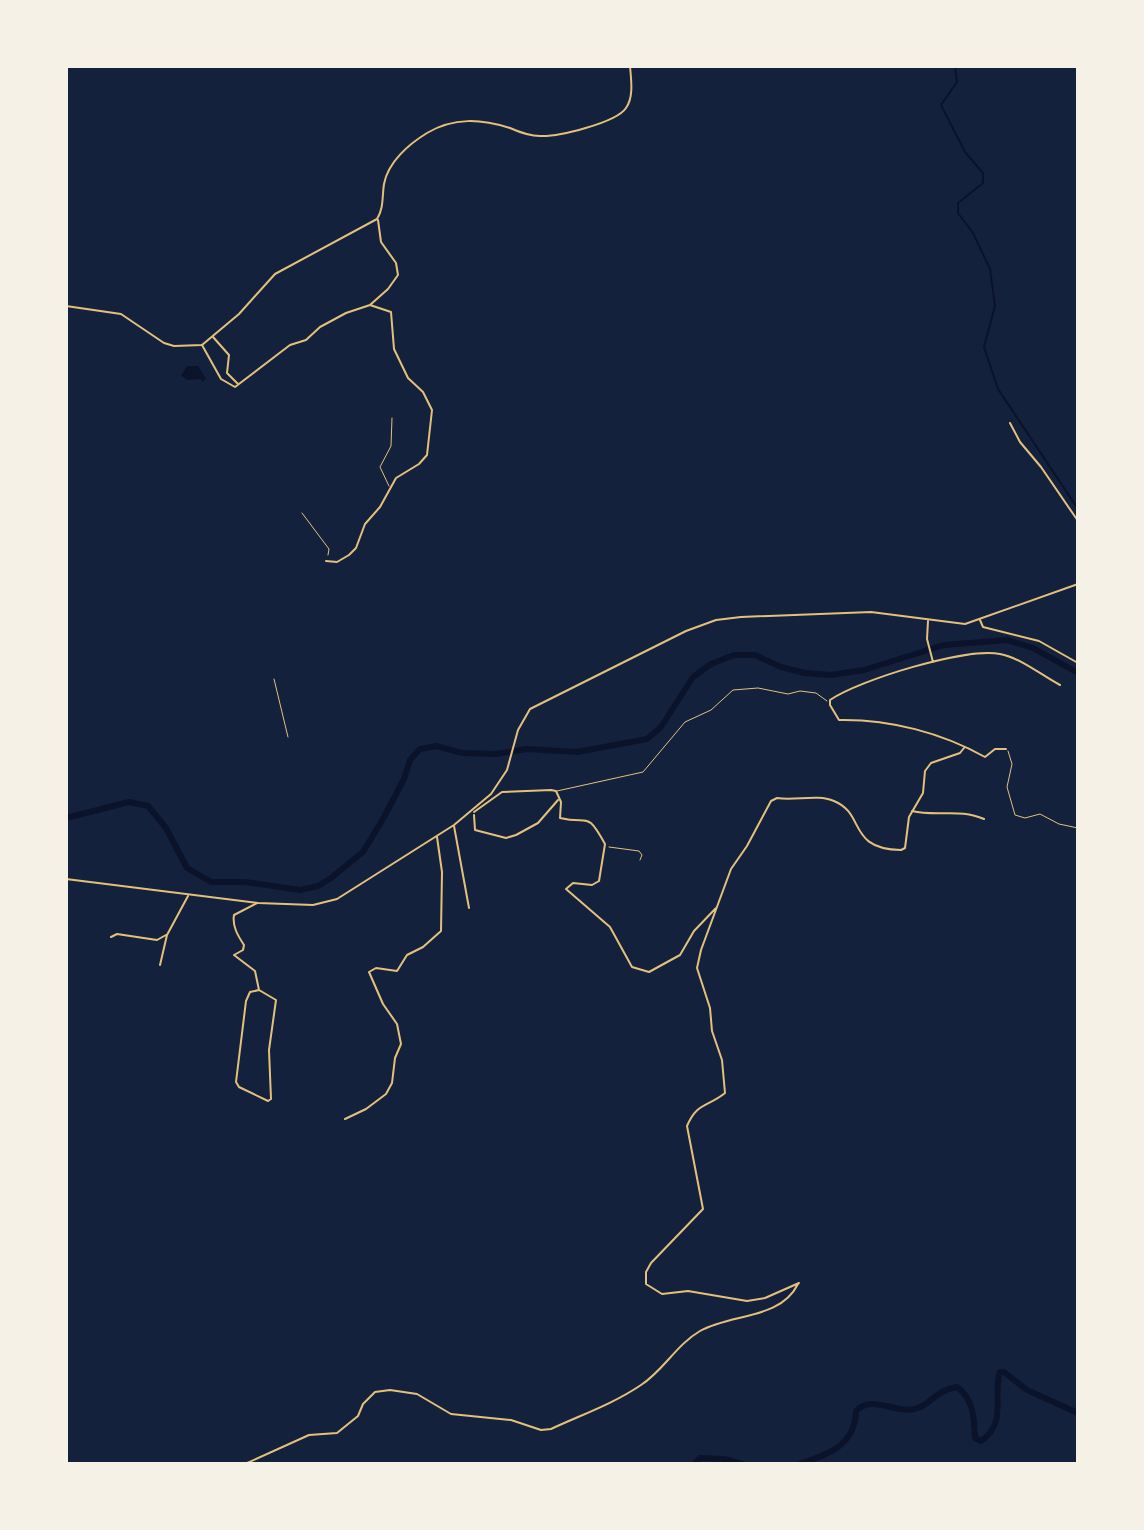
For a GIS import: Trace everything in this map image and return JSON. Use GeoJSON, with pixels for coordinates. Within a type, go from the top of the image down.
{"type":"FeatureCollection","features":[{"type":"Feature","properties":{"kind":"street"},"geometry":{"type":"LineString","coordinates":[[66,306],[121,314],[164,343],[174,346],[202,345],[275,274],[377,219],[382,210],[389,170],[404,150],[430,131],[470,120],[491,122],[537,137],[589,127],[613,118],[628,106],[630,66]]}},
{"type":"Feature","properties":{"kind":"street"},"geometry":{"type":"LineString","coordinates":[[202,345],[221,379],[232,387],[239,385],[290,345],[306,340],[320,327],[377,300],[398,275],[396,263],[381,242],[377,219]]}},
{"type":"Feature","properties":{"kind":"street"},"geometry":{"type":"LineString","coordinates":[[377,300],[379,307]]}},
{"type":"Feature","properties":{"kind":"street"},"geometry":{"type":"LineString","coordinates":[[326,561],[341,561],[356,548],[365,524],[380,507],[396,478],[419,464],[427,455],[432,410],[423,392],[408,378],[394,349],[391,312],[370,305]]}},
{"type":"Feature","properties":{"kind":"street"},"geometry":{"type":"LineString","coordinates":[[213,337],[229,355],[229,377],[239,385]]}},
{"type":"Feature","properties":{"kind":"street"},"geometry":{"type":"LineString","coordinates":[[1010,423],[1020,442],[1078,521]]}},
{"type":"Feature","properties":{"kind":"street"},"geometry":{"type":"LineString","coordinates":[[560,798],[538,823],[506,838],[475,830],[474,811],[491,794],[507,770],[518,730],[534,706],[686,631],[716,620],[741,617],[871,612],[965,624],[1078,584]]}},
{"type":"Feature","properties":{"kind":"street"},"geometry":{"type":"LineString","coordinates":[[980,620],[983,627],[1039,641],[1078,663]]}},
{"type":"Feature","properties":{"kind":"street"},"geometry":{"type":"LineString","coordinates":[[928,621],[927,639],[933,664]]}},
{"type":"Feature","properties":{"kind":"street"},"geometry":{"type":"LineString","coordinates":[[1006,749],[995,749],[985,757],[955,741],[903,725],[862,719],[839,720],[830,700],[846,690],[960,655],[989,652],[1014,658],[1060,685]]}},
{"type":"Feature","properties":{"kind":"street"},"geometry":{"type":"LineString","coordinates":[[245,1464],[309,1435],[337,1433],[358,1416],[363,1404],[375,1392],[390,1390],[417,1394],[451,1414],[511,1420],[541,1430],[551,1429],[641,1385],[681,1345],[701,1331],[784,1303],[792,1296],[799,1283],[765,1298],[747,1301],[688,1291],[662,1294],[646,1284],[646,1272],[651,1263],[703,1209],[687,1126],[700,1106],[725,1093],[721,1054],[712,1031],[710,1008],[697,968],[701,950],[731,869],[747,846],[768,804],[774,799],[831,800],[846,809],[863,837],[873,846],[898,850],[905,848],[911,811],[923,793],[925,771],[931,763],[960,753],[964,748]]}},
{"type":"Feature","properties":{"kind":"street"},"geometry":{"type":"LineString","coordinates":[[66,879],[258,903],[313,905],[337,899],[503,792],[537,789],[556,791],[560,798],[560,818],[580,818],[592,823],[605,844],[599,881],[592,885],[573,883],[566,889],[610,927],[632,967],[649,972],[667,960],[676,959],[694,931],[717,907]]}},
{"type":"Feature","properties":{"kind":"street"},"geometry":{"type":"LineString","coordinates":[[911,811],[924,814],[965,812],[984,819]]}},
{"type":"Feature","properties":{"kind":"street"},"geometry":{"type":"LineString","coordinates":[[454,825],[469,908]]}},
{"type":"Feature","properties":{"kind":"street"},"geometry":{"type":"LineString","coordinates":[[345,1119],[378,1102],[392,1083],[401,1037],[369,971],[376,968],[397,971],[407,955],[423,947],[441,931],[442,886],[437,836]]}},
{"type":"Feature","properties":{"kind":"street"},"geometry":{"type":"LineString","coordinates":[[160,965],[167,935],[188,895]]}},
{"type":"Feature","properties":{"kind":"street"},"geometry":{"type":"LineString","coordinates":[[258,903],[234,915],[233,919],[244,945],[243,950],[234,955],[255,971],[259,990]]}},
{"type":"Feature","properties":{"kind":"street"},"geometry":{"type":"LineString","coordinates":[[111,937],[117,934],[157,940],[167,935]]}},
{"type":"Feature","properties":{"kind":"street"},"geometry":{"type":"LineString","coordinates":[[259,990],[276,999],[269,1050],[271,1099],[268,1101],[239,1087],[236,1082],[246,1001],[250,992],[259,990]]}},
{"type":"Feature","properties":{"kind":"lane"},"geometry":{"type":"LineString","coordinates":[[390,488],[380,467],[391,446],[392,418]]}},
{"type":"Feature","properties":{"kind":"lane"},"geometry":{"type":"LineString","coordinates":[[274,679],[288,737]]}},
{"type":"Feature","properties":{"kind":"lane"},"geometry":{"type":"LineString","coordinates":[[556,791],[643,772],[685,722],[711,710],[733,690],[758,688],[788,694],[800,691],[816,693],[830,700]]}},
{"type":"Feature","properties":{"kind":"lane"},"geometry":{"type":"LineString","coordinates":[[1006,749],[1012,759],[1007,787],[1015,815],[1025,818],[1040,814],[1059,824],[1078,828]]}},
{"type":"Feature","properties":{"kind":"path"},"geometry":{"type":"LineString","coordinates":[[302,513],[330,550],[326,561]]}},
{"type":"Feature","properties":{"kind":"path"},"geometry":{"type":"LineString","coordinates":[[605,844],[613,849],[639,851],[642,855],[640,860]]}},
{"type":"Feature","properties":{"kind":"water"},"geometry":{"type":"Polygon","coordinates":[[[187,366],[198,366],[206,379],[202,382],[201,379],[188,380],[181,376],[187,366]]]}},
{"type":"Feature","properties":{"kind":"waterway"},"geometry":{"type":"LineString","coordinates":[[955,66],[957,82],[941,105],[965,152],[983,173],[983,183],[958,203],[958,213],[973,233],[990,269],[995,306],[984,347],[998,389],[1078,509]]}},
{"type":"Feature","properties":{"kind":"waterway"},"geometry":{"type":"LineString","coordinates":[[66,818],[129,802],[148,806],[166,828],[187,868],[211,882],[245,882],[300,890],[318,886],[363,852],[404,779],[410,760],[420,749],[436,746],[462,753],[496,754],[526,749],[577,752],[647,739],[661,727],[693,677],[711,664],[734,655],[755,655],[781,667],[831,675],[864,670],[944,645],[1007,640],[1033,648],[1078,673]]}},
{"type":"Feature","properties":{"kind":"waterway"},"geometry":{"type":"LineString","coordinates":[[800,1464],[830,1452],[845,1441],[851,1433],[856,1411],[863,1406],[878,1404],[910,1410],[923,1406],[943,1391],[957,1387],[970,1403],[975,1438],[981,1441],[989,1434],[997,1418],[1000,1372],[1027,1390],[1078,1413]]}},
{"type":"Feature","properties":{"kind":"waterway"},"geometry":{"type":"LineString","coordinates":[[695,1464],[700,1458],[724,1459],[742,1464]]}}]}
